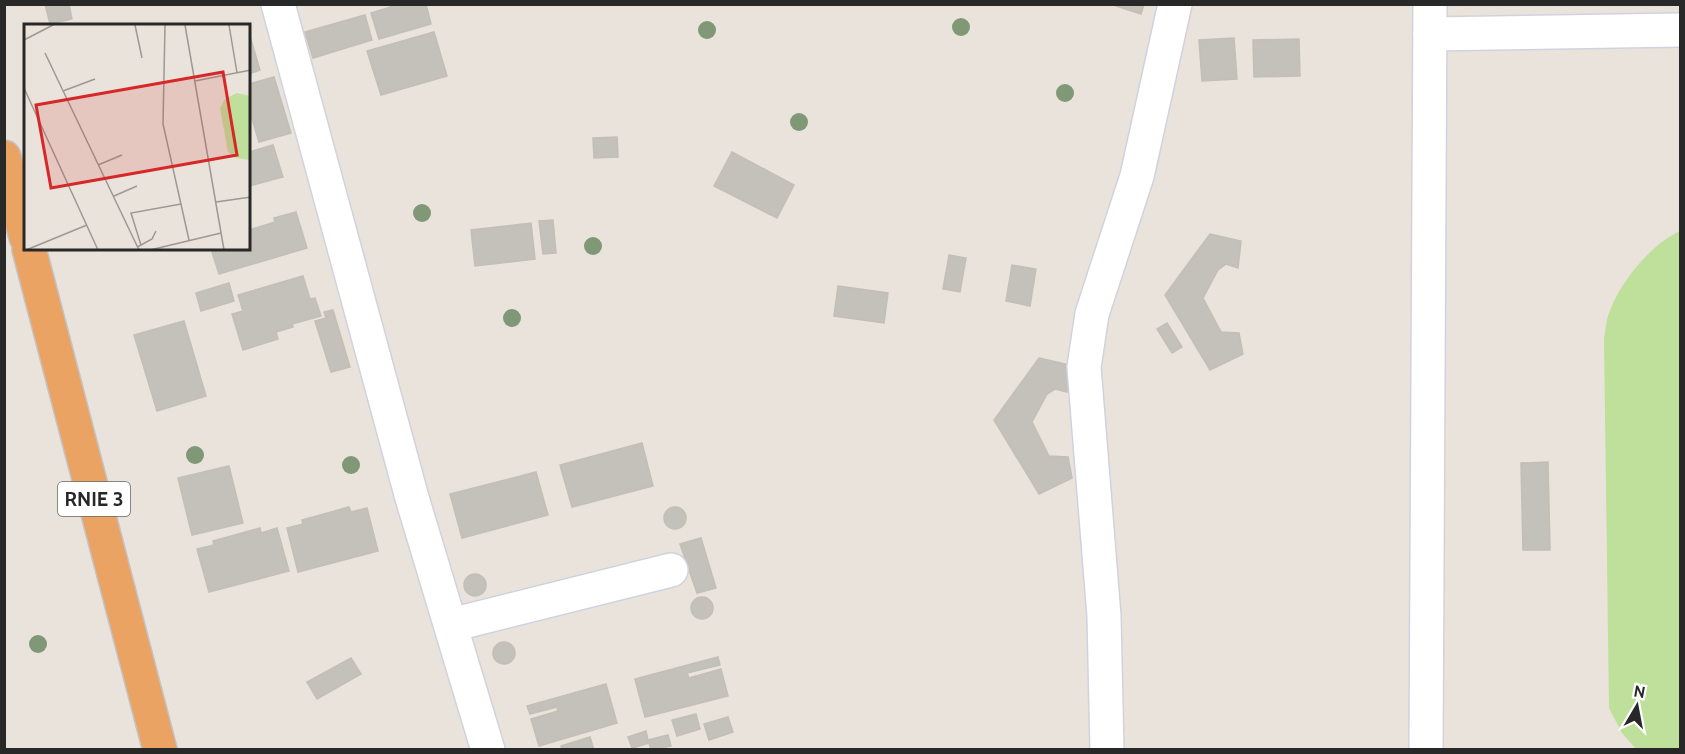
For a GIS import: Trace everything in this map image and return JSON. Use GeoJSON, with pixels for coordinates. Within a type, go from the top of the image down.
{"type":"FeatureCollection","features":[{"type":"Feature","properties":{"kind":"highway"},"geometry":{"type":"LineString","coordinates":[[4,157],[24,230]]}},
{"type":"Feature","properties":{"kind":"highway","name":"RNIE 3"},"geometry":{"type":"LineString","coordinates":[[29,250],[160,750]]}},
{"type":"Feature","properties":{"kind":"street"},"geometry":{"type":"LineString","coordinates":[[278,4],[412,498],[488,750]]}},
{"type":"Feature","properties":{"kind":"street"},"geometry":{"type":"LineString","coordinates":[[1107,750],[1104,616],[1084,367],[1092,314],[1137,176],[1175,4]]}},
{"type":"Feature","properties":{"kind":"street"},"geometry":{"type":"LineString","coordinates":[[1426,750],[1430,20],[1680,30]]}},
{"type":"Feature","properties":{"kind":"street"},"geometry":{"type":"LineString","coordinates":[[451,625],[671,570]]}},
{"type":"Feature","properties":{"kind":"green space"},"geometry":{"type":"Polygon","coordinates":[[[1680,231],[1680,749],[1636,749],[1622,733],[1609,708],[1604,339],[1607,319],[1619,291],[1628,278],[1658,245],[1680,231]]]}},
{"type":"Feature","properties":{"kind":"building"},"geometry":{"type":"Polygon","coordinates":[[[45,4],[69,4],[72,19],[50,24],[45,4]]]}},
{"type":"Feature","properties":{"kind":"building"},"geometry":{"type":"Polygon","coordinates":[[[400,4],[426,4],[431,24],[379,39],[371,13],[400,4]]]}},
{"type":"Feature","properties":{"kind":"building"},"geometry":{"type":"Polygon","coordinates":[[[1110,4],[1144,4],[1141,14],[1110,4]]]}},
{"type":"Feature","properties":{"kind":"building"},"geometry":{"type":"Polygon","coordinates":[[[365,15],[372,40],[313,58],[305,32],[365,15]]]}},
{"type":"Feature","properties":{"kind":"building"},"geometry":{"type":"Polygon","coordinates":[[[434,32],[447,76],[381,95],[367,51],[434,32]]]}},
{"type":"Feature","properties":{"kind":"building"},"geometry":{"type":"Polygon","coordinates":[[[250,36],[260,70],[250,74],[250,36]]]}},
{"type":"Feature","properties":{"kind":"building"},"geometry":{"type":"Polygon","coordinates":[[[1234,38],[1237,79],[1202,81],[1199,40],[1234,38]]]}},
{"type":"Feature","properties":{"kind":"building"},"geometry":{"type":"Polygon","coordinates":[[[1299,39],[1300,76],[1254,77],[1253,40],[1299,39]]]}},
{"type":"Feature","properties":{"kind":"building"},"geometry":{"type":"Polygon","coordinates":[[[274,77],[291,133],[259,142],[250,112],[250,84],[274,77]]]}},
{"type":"Feature","properties":{"kind":"building"},"geometry":{"type":"Polygon","coordinates":[[[617,137],[618,157],[594,158],[593,138],[617,137]]]}},
{"type":"Feature","properties":{"kind":"building"},"geometry":{"type":"Polygon","coordinates":[[[273,145],[283,177],[250,186],[250,152],[273,145]]]}},
{"type":"Feature","properties":{"kind":"building"},"geometry":{"type":"Polygon","coordinates":[[[732,152],[794,185],[777,218],[714,186],[732,152]]]}},
{"type":"Feature","properties":{"kind":"building"},"geometry":{"type":"Polygon","coordinates":[[[296,212],[307,248],[219,274],[211,250],[250,250],[250,230],[275,222],[274,218],[296,212]]]}},
{"type":"Feature","properties":{"kind":"building"},"geometry":{"type":"Polygon","coordinates":[[[553,220],[556,253],[543,254],[539,221],[553,220]]]}},
{"type":"Feature","properties":{"kind":"building"},"geometry":{"type":"Polygon","coordinates":[[[531,223],[535,259],[475,266],[471,230],[531,223]]]}},
{"type":"Feature","properties":{"kind":"building"},"geometry":{"type":"Polygon","coordinates":[[[1210,234],[1241,241],[1238,268],[1226,264],[1218,270],[1203,298],[1221,332],[1239,333],[1243,354],[1210,370],[1165,295],[1210,234]]]}},
{"type":"Feature","properties":{"kind":"building"},"geometry":{"type":"Polygon","coordinates":[[[949,255],[966,258],[960,292],[943,289],[949,255]]]}},
{"type":"Feature","properties":{"kind":"building"},"geometry":{"type":"Polygon","coordinates":[[[1012,265],[1036,269],[1030,306],[1006,301],[1012,265]]]}},
{"type":"Feature","properties":{"kind":"building"},"geometry":{"type":"Polygon","coordinates":[[[303,276],[310,299],[315,298],[321,316],[292,324],[293,327],[276,332],[278,339],[243,350],[232,314],[243,311],[238,295],[303,276]]]}},
{"type":"Feature","properties":{"kind":"building"},"geometry":{"type":"Polygon","coordinates":[[[229,283],[234,301],[201,311],[196,293],[229,283]]]}},
{"type":"Feature","properties":{"kind":"building"},"geometry":{"type":"Polygon","coordinates":[[[838,286],[888,293],[884,323],[834,316],[838,286]]]}},
{"type":"Feature","properties":{"kind":"building"},"geometry":{"type":"Polygon","coordinates":[[[333,310],[350,367],[331,372],[315,321],[326,318],[324,312],[333,310]]]}},
{"type":"Feature","properties":{"kind":"building"},"geometry":{"type":"Polygon","coordinates":[[[184,321],[206,396],[157,411],[134,335],[184,321]]]}},
{"type":"Feature","properties":{"kind":"building"},"geometry":{"type":"Polygon","coordinates":[[[1167,323],[1182,347],[1172,353],[1157,329],[1167,323]]]}},
{"type":"Feature","properties":{"kind":"building"},"geometry":{"type":"Polygon","coordinates":[[[1039,358],[1070,365],[1067,392],[1055,389],[1047,394],[1032,422],[1049,456],[1068,457],[1072,478],[1039,494],[994,420],[1039,358]]]}},
{"type":"Feature","properties":{"kind":"building"},"geometry":{"type":"Polygon","coordinates":[[[642,443],[653,486],[572,507],[560,465],[642,443]]]}},
{"type":"Feature","properties":{"kind":"building"},"geometry":{"type":"Polygon","coordinates":[[[1548,462],[1550,550],[1523,550],[1521,463],[1548,462]]]}},
{"type":"Feature","properties":{"kind":"building"},"geometry":{"type":"Polygon","coordinates":[[[229,466],[243,523],[192,535],[178,478],[229,466]]]}},
{"type":"Feature","properties":{"kind":"building"},"geometry":{"type":"Polygon","coordinates":[[[536,472],[548,515],[462,538],[450,494],[536,472]]]}},
{"type":"Feature","properties":{"kind":"building"},"geometry":{"type":"Polygon","coordinates":[[[349,507],[351,512],[367,508],[378,551],[298,572],[287,528],[303,524],[302,520],[349,507]]]}},
{"type":"Feature","properties":{"kind":"building"},"geometry":{"type":"Polygon","coordinates":[[[675,507],[683,510],[686,518],[683,526],[675,529],[667,526],[664,518],[667,510],[675,507]]]}},
{"type":"Feature","properties":{"kind":"building"},"geometry":{"type":"Polygon","coordinates":[[[260,528],[261,533],[277,528],[289,571],[209,592],[197,549],[214,545],[213,541],[260,528]]]}},
{"type":"Feature","properties":{"kind":"building"},"geometry":{"type":"Polygon","coordinates":[[[701,538],[716,588],[697,593],[680,544],[701,538]]]}},
{"type":"Feature","properties":{"kind":"building"},"geometry":{"type":"Polygon","coordinates":[[[475,574],[483,577],[486,585],[483,593],[475,596],[467,593],[464,585],[467,577],[475,574]]]}},
{"type":"Feature","properties":{"kind":"building"},"geometry":{"type":"Polygon","coordinates":[[[702,597],[710,600],[713,608],[710,616],[702,619],[694,616],[691,608],[694,600],[702,597]]]}},
{"type":"Feature","properties":{"kind":"building"},"geometry":{"type":"Polygon","coordinates":[[[504,642],[512,645],[515,653],[512,661],[504,664],[496,661],[493,653],[496,645],[504,642]]]}},
{"type":"Feature","properties":{"kind":"building"},"geometry":{"type":"Polygon","coordinates":[[[718,657],[720,665],[687,673],[689,678],[721,669],[728,696],[645,717],[635,679],[718,657]]]}},
{"type":"Feature","properties":{"kind":"building"},"geometry":{"type":"Polygon","coordinates":[[[351,658],[361,674],[317,699],[307,682],[351,658]]]}},
{"type":"Feature","properties":{"kind":"building"},"geometry":{"type":"Polygon","coordinates":[[[606,684],[617,723],[539,746],[531,719],[558,711],[557,707],[530,714],[527,706],[606,684]]]}},
{"type":"Feature","properties":{"kind":"building"},"geometry":{"type":"Polygon","coordinates":[[[696,714],[700,729],[677,736],[672,720],[696,714]]]}},
{"type":"Feature","properties":{"kind":"building"},"geometry":{"type":"Polygon","coordinates":[[[728,717],[733,732],[709,740],[704,724],[728,717]]]}},
{"type":"Feature","properties":{"kind":"building"},"geometry":{"type":"Polygon","coordinates":[[[646,731],[648,740],[668,735],[671,746],[651,750],[649,743],[632,748],[628,737],[646,731]]]}},
{"type":"Feature","properties":{"kind":"building"},"geometry":{"type":"Polygon","coordinates":[[[590,737],[594,750],[562,750],[561,746],[590,737]]]}}]}
